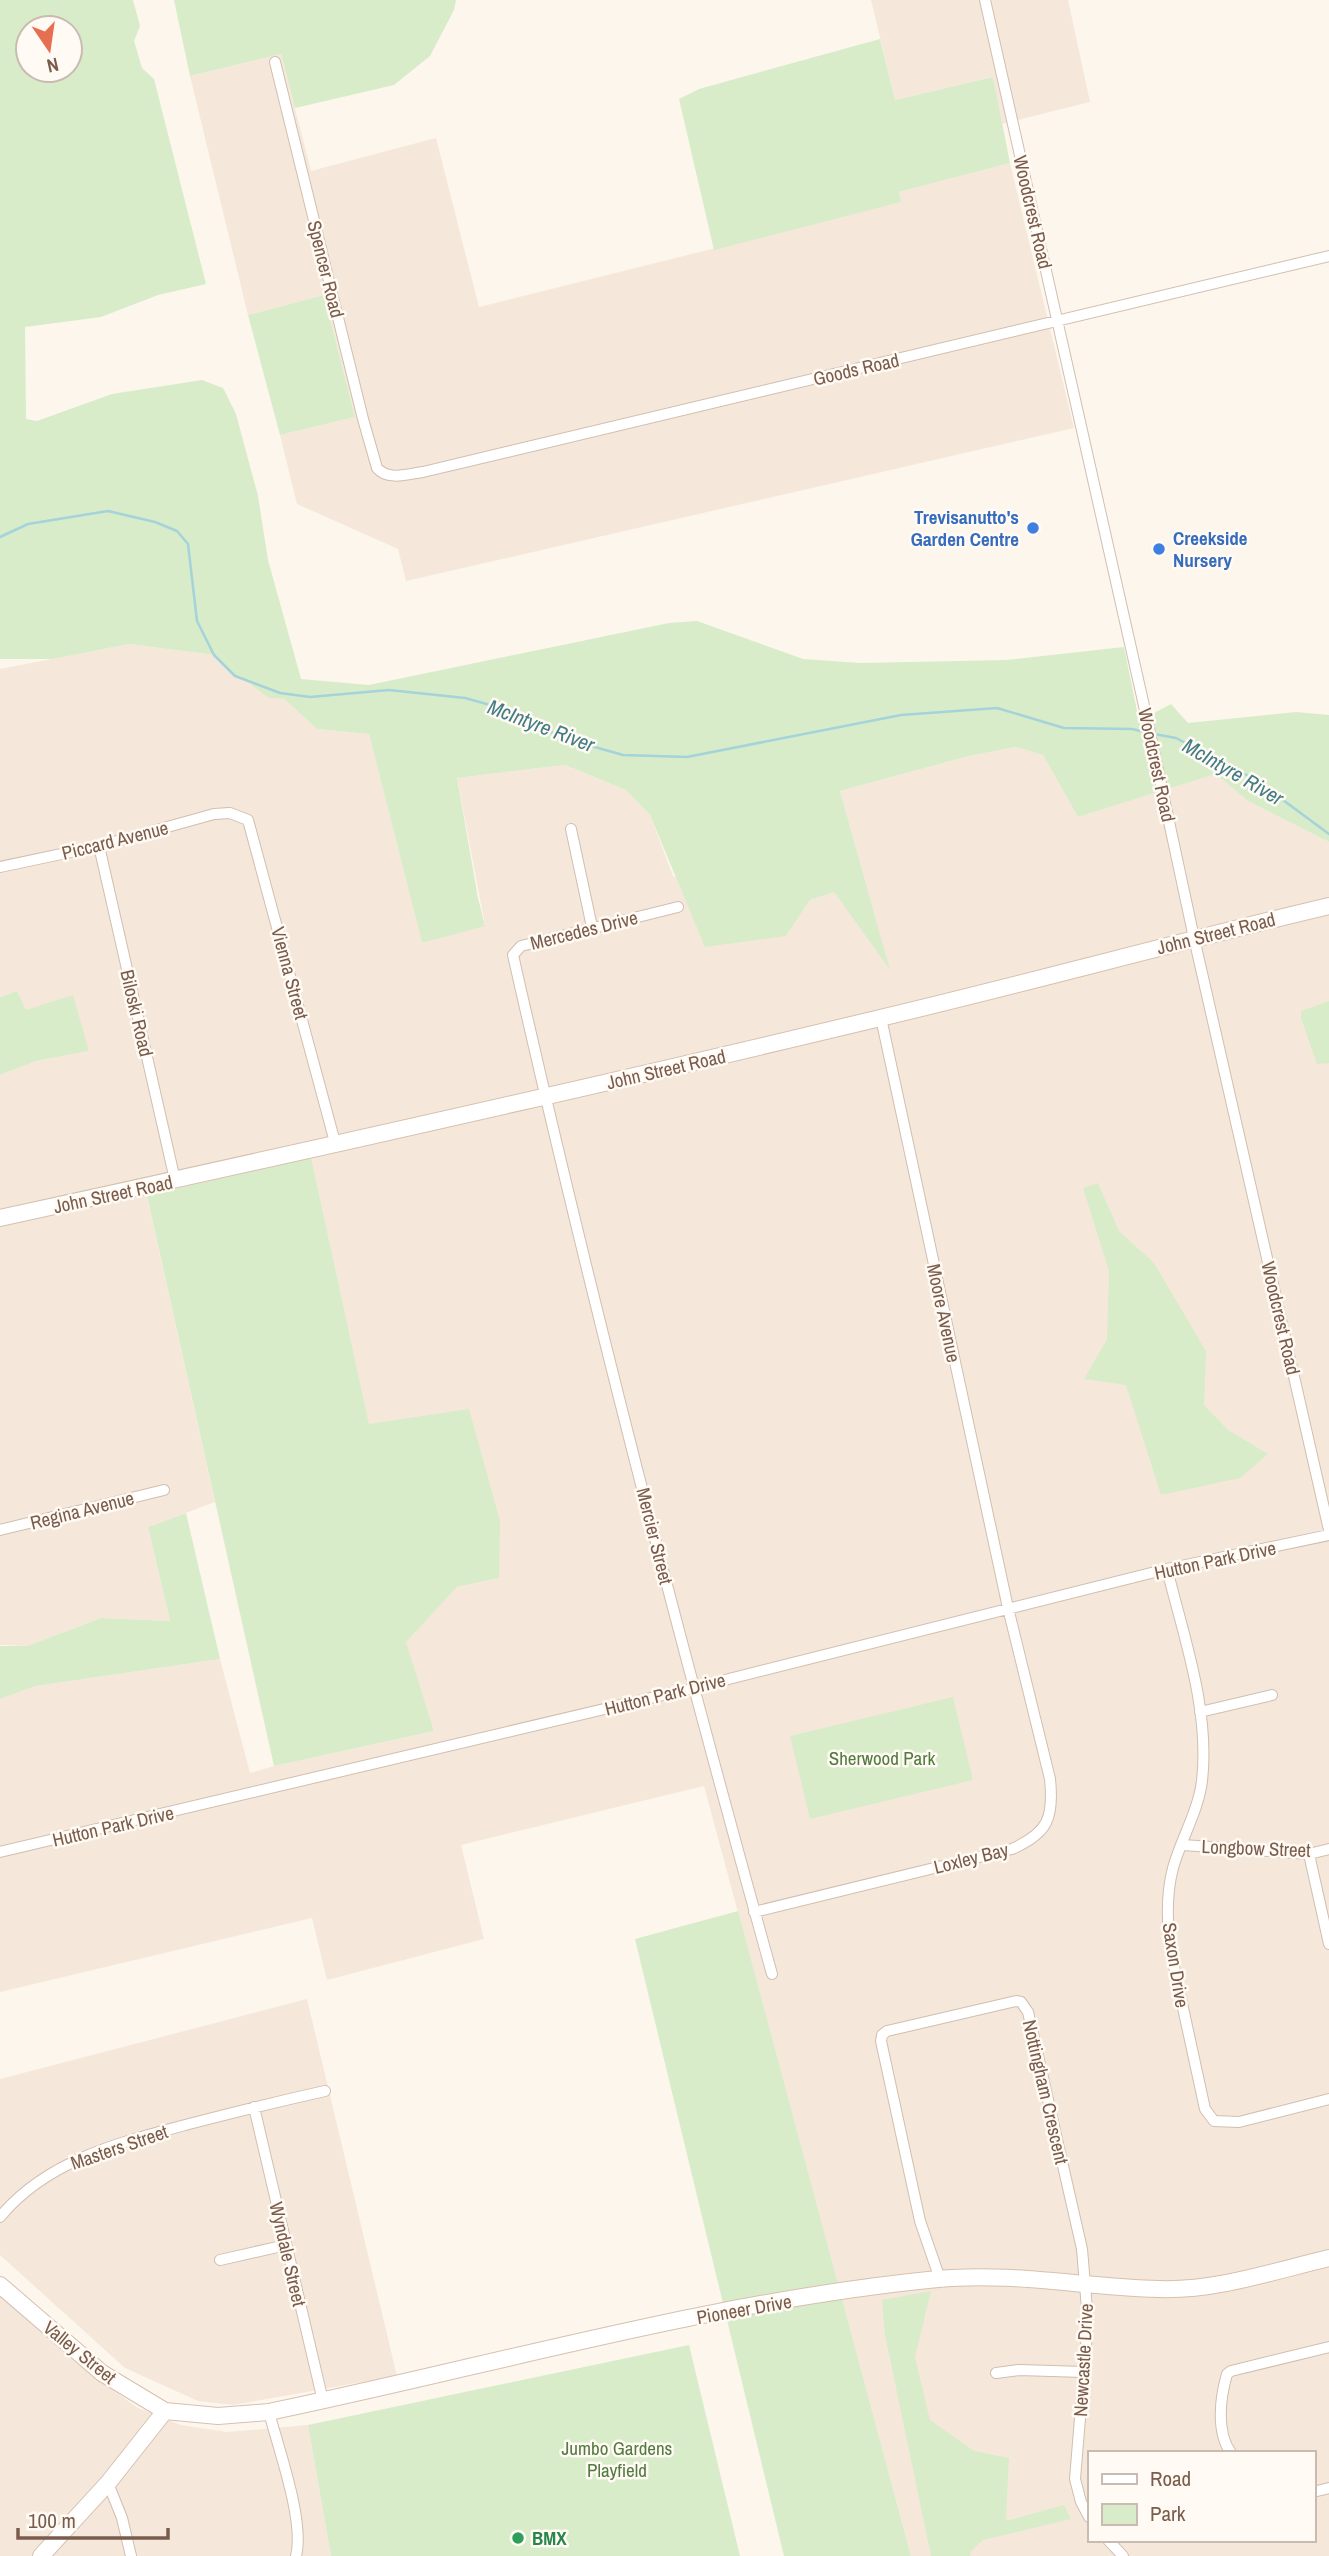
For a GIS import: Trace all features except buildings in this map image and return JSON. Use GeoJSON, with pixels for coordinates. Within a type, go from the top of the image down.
{"type":"FeatureCollection","features":[{"type":"Feature","properties":{"kind":"main road","name":"John Street Road"},"geometry":{"type":"LineString","coordinates":[[0,1219],[336,1146],[881,1018],[1329,906]]}},
{"type":"Feature","properties":{"kind":"main road","name":"Pioneer Drive"},"geometry":{"type":"LineString","coordinates":[[165,2411],[218,2416],[269,2412],[664,2323],[849,2290],[940,2279],[988,2277],[1161,2289],[1207,2287],[1329,2258]]}},
{"type":"Feature","properties":{"kind":"main road","name":"Valley Street"},"geometry":{"type":"LineString","coordinates":[[0,2285],[103,2373],[165,2411]]}},
{"type":"Feature","properties":{"kind":"main road"},"geometry":{"type":"LineString","coordinates":[[41,2556],[108,2483],[165,2411]]}},
{"type":"Feature","properties":{"kind":"street","name":"Woodcrest Road"},"geometry":{"type":"LineString","coordinates":[[985,0],[1329,1533]]}},
{"type":"Feature","properties":{"kind":"street","name":"Spencer Road"},"geometry":{"type":"LineString","coordinates":[[275,62],[362,419],[377,468],[382,474]]}},
{"type":"Feature","properties":{"kind":"street","name":"Goods Road"},"geometry":{"type":"LineString","coordinates":[[382,474],[395,476],[423,472],[1329,256]]}},
{"type":"Feature","properties":{"kind":"street","name":"Piccard Avenue"},"geometry":{"type":"LineString","coordinates":[[0,867],[99,846],[214,814],[230,813]]}},
{"type":"Feature","properties":{"kind":"street","name":"Vienna Street"},"geometry":{"type":"LineString","coordinates":[[230,813],[248,820],[336,1146]]}},
{"type":"Feature","properties":{"kind":"street"},"geometry":{"type":"LineString","coordinates":[[571,829],[592,928]]}},
{"type":"Feature","properties":{"kind":"street","name":"Biloski Road"},"geometry":{"type":"LineString","coordinates":[[99,846],[175,1180]]}},
{"type":"Feature","properties":{"kind":"street","name":"Mercedes Drive"},"geometry":{"type":"LineString","coordinates":[[545,1097],[513,954],[521,946],[678,907]]}},
{"type":"Feature","properties":{"kind":"street","name":"Moore Avenue"},"geometry":{"type":"LineString","coordinates":[[881,1018],[1008,1608]]}},
{"type":"Feature","properties":{"kind":"street","name":"Mercier Street"},"geometry":{"type":"LineString","coordinates":[[545,1097],[693,1688],[772,1974]]}},
{"type":"Feature","properties":{"kind":"street","name":"Regina Avenue"},"geometry":{"type":"LineString","coordinates":[[0,1530],[164,1490]]}},
{"type":"Feature","properties":{"kind":"street","name":"Hutton Park Drive"},"geometry":{"type":"LineString","coordinates":[[0,1852],[693,1688],[1167,1569],[1329,1533]]}},
{"type":"Feature","properties":{"kind":"street","name":"Saxon Drive"},"geometry":{"type":"LineString","coordinates":[[1167,1569],[1200,1712],[1202,1782],[1183,1845],[1173,1868],[1167,1921],[1170,1948],[1207,2113],[1214,2121],[1239,2122],[1329,2099]]}},
{"type":"Feature","properties":{"kind":"street","name":"Loxley Bay"},"geometry":{"type":"LineString","coordinates":[[754,1912],[1012,1849],[1030,1841],[1044,1829],[1052,1802],[1050,1779],[1008,1608]]}},
{"type":"Feature","properties":{"kind":"street"},"geometry":{"type":"LineString","coordinates":[[1200,1712],[1272,1695]]}},
{"type":"Feature","properties":{"kind":"street","name":"Longbow Street"},"geometry":{"type":"LineString","coordinates":[[1183,1845],[1309,1854],[1329,1849]]}},
{"type":"Feature","properties":{"kind":"street"},"geometry":{"type":"LineString","coordinates":[[1309,1854],[1329,1944]]}},
{"type":"Feature","properties":{"kind":"street","name":"Nottingham Crescent"},"geometry":{"type":"LineString","coordinates":[[940,2279],[920,2221],[881,2035],[887,2031],[1016,2001],[1021,2002],[1028,2012],[1082,2249],[1085,2284]]}},
{"type":"Feature","properties":{"kind":"street","name":"Masters Street"},"geometry":{"type":"LineString","coordinates":[[0,2217],[16,2198],[50,2173],[82,2157],[136,2138],[326,2091]]}},
{"type":"Feature","properties":{"kind":"street","name":"Wyndale Street"},"geometry":{"type":"LineString","coordinates":[[254,2107],[323,2401]]}},
{"type":"Feature","properties":{"kind":"street"},"geometry":{"type":"LineString","coordinates":[[220,2260],[286,2245]]}},
{"type":"Feature","properties":{"kind":"street","name":"Newcastle Drive"},"geometry":{"type":"LineString","coordinates":[[1085,2284],[1088,2321],[1075,2479],[1081,2502],[1088,2515]]}},
{"type":"Feature","properties":{"kind":"street"},"geometry":{"type":"LineString","coordinates":[[1229,2451],[1224,2444],[1221,2430],[1227,2374],[1329,2347]]}},
{"type":"Feature","properties":{"kind":"street"},"geometry":{"type":"LineString","coordinates":[[996,2373],[1019,2370],[1084,2372]]}},
{"type":"Feature","properties":{"kind":"street"},"geometry":{"type":"LineString","coordinates":[[269,2412],[293,2506],[297,2530],[296,2556]]}},
{"type":"Feature","properties":{"kind":"street"},"geometry":{"type":"LineString","coordinates":[[108,2483],[122,2518],[131,2556]]}},
{"type":"Feature","properties":{"kind":"street"},"geometry":{"type":"LineString","coordinates":[[1110,2542],[1123,2556]]}},
{"type":"Feature","properties":{"kind":"shaded area"},"geometry":{"type":"Polygon","coordinates":[[[871,0],[1068,0],[1090,102],[1002,124],[993,77],[895,100],[871,0]]]}},
{"type":"Feature","properties":{"kind":"shaded area"},"geometry":{"type":"Polygon","coordinates":[[[281,54],[311,171],[436,138],[479,307],[900,202],[899,192],[1010,163],[1074,428],[406,581],[398,549],[297,504],[280,435],[355,417],[324,295],[248,315],[190,76],[281,54]]]}},
{"type":"Feature","properties":{"kind":"shaded area"},"geometry":{"type":"Polygon","coordinates":[[[129,644],[214,655],[235,676],[268,697],[284,699],[317,729],[369,734],[422,943],[485,925],[457,778],[565,765],[626,790],[650,815],[673,876],[786,936],[810,900],[834,892],[889,968],[840,791],[969,756],[1016,747],[1043,755],[1078,817],[1216,774],[1248,801],[1329,842],[1329,2556],[911,2556],[704,1786],[461,1845],[484,1939],[327,1980],[312,1918],[0,1992],[0,1699],[36,1686],[220,1659],[250,1773],[434,1731],[405,1642],[457,1587],[499,1578],[369,1425],[311,1157],[147,1197],[215,1502],[148,1527],[170,1621],[101,1618],[27,1646],[0,1645],[0,1075],[36,1061],[89,1051],[25,1010],[17,991],[0,997],[0,669],[129,644]]]}},
{"type":"Feature","properties":{"kind":"shaded area"},"geometry":{"type":"Polygon","coordinates":[[[307,1999],[397,2376],[233,2405],[198,2401],[125,2368],[0,2255],[0,2079],[307,1999]]]}},
{"type":"Feature","properties":{"kind":"shaded area"},"geometry":{"type":"Polygon","coordinates":[[[0,2293],[99,2380],[138,2408],[181,2425],[227,2432],[308,2425],[331,2556],[0,2556],[0,2293]]]}},
{"type":"Feature","properties":{"kind":"green space"},"geometry":{"type":"Polygon","coordinates":[[[0,0],[133,0],[140,26],[134,41],[142,68],[154,79],[206,284],[158,295],[101,317],[25,327],[26,419],[37,421],[112,394],[202,380],[223,388],[236,414],[258,496],[268,560],[301,679],[369,685],[669,623],[697,621],[803,659],[860,663],[1007,660],[1124,647],[1139,721],[1171,704],[1188,723],[1296,712],[1329,715],[1329,842],[1248,801],[1216,774],[1078,817],[1043,755],[1016,747],[969,756],[840,791],[890,970],[834,892],[810,900],[786,936],[705,947],[650,815],[626,790],[565,765],[457,778],[485,926],[422,943],[369,734],[317,729],[284,699],[269,698],[235,676],[214,655],[129,644],[53,659],[0,659],[0,0]]]}},
{"type":"Feature","properties":{"kind":"green space"},"geometry":{"type":"Polygon","coordinates":[[[174,0],[456,0],[454,10],[430,56],[394,85],[295,108],[281,54],[190,76],[174,0]]]}},
{"type":"Feature","properties":{"kind":"green space"},"geometry":{"type":"Polygon","coordinates":[[[880,39],[895,100],[993,77],[1010,163],[899,192],[901,202],[714,250],[679,99],[699,89],[880,39]]]}},
{"type":"Feature","properties":{"kind":"green space"},"geometry":{"type":"Polygon","coordinates":[[[324,295],[355,417],[280,435],[248,315],[324,295]]]}},
{"type":"Feature","properties":{"kind":"green space"},"geometry":{"type":"Polygon","coordinates":[[[17,991],[26,1010],[73,995],[89,1051],[36,1061],[0,1075],[0,997],[17,991]]]}},
{"type":"Feature","properties":{"kind":"green space"},"geometry":{"type":"Polygon","coordinates":[[[1329,1001],[1329,1063],[1317,1064],[1301,1011],[1329,1001]]]}},
{"type":"Feature","properties":{"kind":"green space"},"geometry":{"type":"Polygon","coordinates":[[[311,1157],[369,1424],[469,1409],[500,1521],[499,1578],[457,1587],[406,1642],[434,1731],[274,1766],[147,1196],[311,1157]]]}},
{"type":"Feature","properties":{"kind":"green space"},"geometry":{"type":"Polygon","coordinates":[[[1098,1183],[1119,1231],[1154,1263],[1206,1351],[1204,1405],[1228,1430],[1268,1454],[1240,1478],[1161,1495],[1126,1385],[1084,1379],[1107,1339],[1109,1271],[1083,1188],[1098,1183]]]}},
{"type":"Feature","properties":{"kind":"green space"},"geometry":{"type":"Polygon","coordinates":[[[186,1513],[220,1659],[36,1686],[0,1699],[0,1646],[27,1646],[101,1618],[170,1621],[148,1527],[186,1513]]]}},
{"type":"Feature","properties":{"kind":"green space","name":"Sherwood Park"},"geometry":{"type":"Polygon","coordinates":[[[953,1697],[973,1780],[810,1819],[790,1736],[953,1697]]]}},
{"type":"Feature","properties":{"kind":"green space"},"geometry":{"type":"Polygon","coordinates":[[[738,1911],[911,2556],[784,2556],[635,1939],[738,1911]]]}},
{"type":"Feature","properties":{"kind":"green space"},"geometry":{"type":"Polygon","coordinates":[[[931,2291],[915,2357],[930,2420],[974,2451],[1009,2458],[1006,2521],[1064,2505],[1071,2519],[983,2540],[971,2551],[970,2556],[931,2556],[885,2335],[882,2300],[931,2291]]]}},
{"type":"Feature","properties":{"kind":"green space","name":"Jumbo Gardens Playfield"},"geometry":{"type":"Polygon","coordinates":[[[689,2345],[740,2556],[331,2556],[308,2425],[689,2345]]]}},
{"type":"Feature","properties":{"kind":"waterway","name":"McIntyre River"},"geometry":{"type":"LineString","coordinates":[[0,537],[28,524],[108,511],[155,522],[177,531],[188,544],[197,621],[214,655],[235,676],[280,693],[310,697],[389,690],[465,698],[501,708],[563,738],[623,755],[687,757],[901,715],[997,708],[1064,728],[1132,729],[1145,732]]}},
{"type":"Feature","properties":{"kind":"waterway","name":"McIntyre River"},"geometry":{"type":"LineString","coordinates":[[1154,734],[1176,738],[1256,780],[1329,834]]}},
{"type":"Feature","properties":{"kind":"place","name":"Trevisanutto's Garden Centre"},"geometry":{"type":"Point","coordinates":[1033,528]}},
{"type":"Feature","properties":{"kind":"place","name":"Creekside Nursery"},"geometry":{"type":"Point","coordinates":[1159,549]}},
{"type":"Feature","properties":{"kind":"place","name":"BMX"},"geometry":{"type":"Point","coordinates":[518,2538]}}]}
